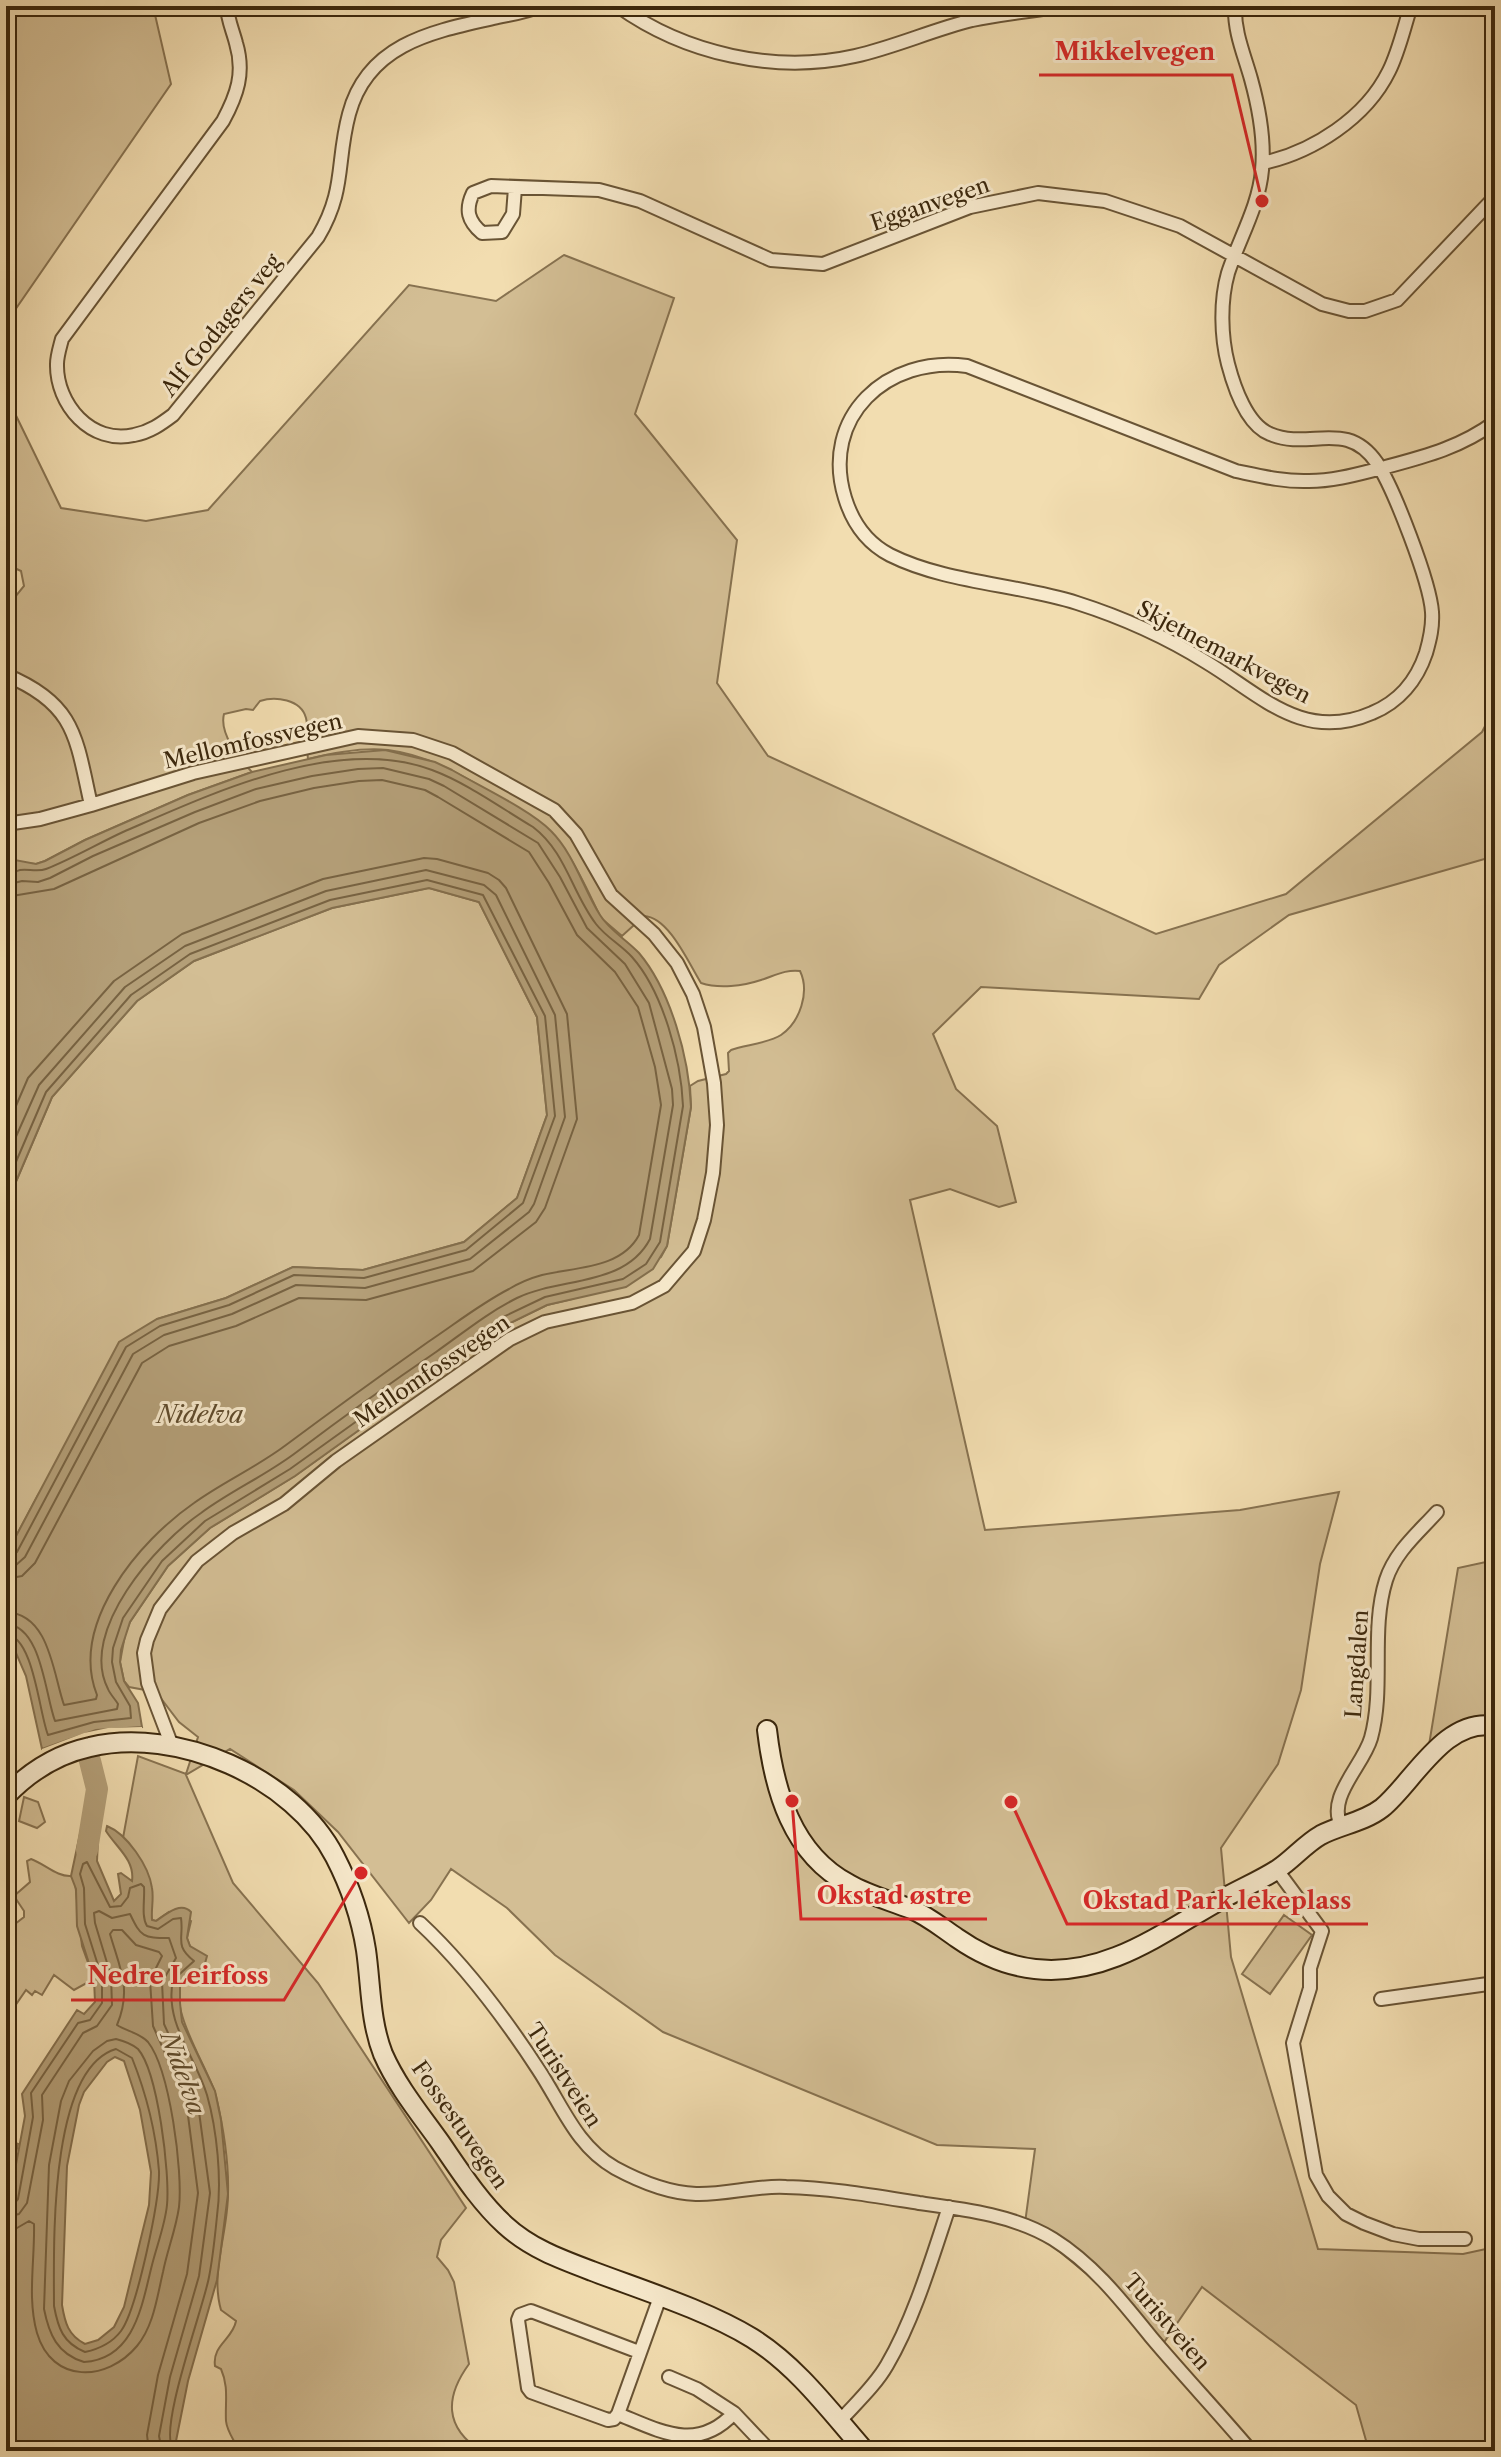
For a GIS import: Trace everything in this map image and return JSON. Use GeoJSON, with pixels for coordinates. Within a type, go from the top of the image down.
{"type":"FeatureCollection","features":[{"type":"Feature","properties":{"kind":"street","name":"Alf Godagers veg"},"geometry":{"type":"LineString","coordinates":[[227,6],[240,56],[237,95],[223,121],[62,339],[57,363],[68,408],[86,426],[110,435],[132,436],[155,429],[173,415],[318,237],[332,214],[340,186],[349,115],[356,95],[379,61],[403,45],[440,30],[540,6]]}},
{"type":"Feature","properties":{"kind":"street"},"geometry":{"type":"LineString","coordinates":[[618,6],[664,33],[708,50],[757,61],[809,62],[854,56],[972,20],[1062,6]]}},
{"type":"Feature","properties":{"kind":"street"},"geometry":{"type":"LineString","coordinates":[[1235,6],[1236,34],[1258,107],[1263,163],[1257,198],[1227,277],[1223,334],[1228,363],[1239,394],[1257,426],[1269,434],[1285,438],[1355,441],[1366,448],[1380,468]]}},
{"type":"Feature","properties":{"kind":"street"},"geometry":{"type":"LineString","coordinates":[[1263,163],[1299,151],[1359,114],[1389,72],[1411,6]]}},
{"type":"Feature","properties":{"kind":"street","name":"Egganvegen"},"geometry":{"type":"LineString","coordinates":[[515,188],[513,214],[502,232],[482,233],[471,223],[467,206],[473,193],[491,186],[599,190],[640,201],[771,260],[823,264],[970,207],[1038,193],[1105,201],[1180,226],[1322,304],[1336,309],[1365,311],[1397,300],[1495,197]]}},
{"type":"Feature","properties":{"kind":"street","name":"Skjetnemarkvegen"},"geometry":{"type":"LineString","coordinates":[[1380,468],[1428,591],[1432,609],[1431,638],[1421,667],[1408,688],[1390,704],[1355,721],[1329,725],[1299,719],[1279,710],[1205,661],[1128,622],[1075,603],[924,569],[874,547],[849,512],[840,473],[846,430],[856,410],[872,391],[902,371],[945,363],[967,366],[1011,381],[1236,471],[1280,480],[1338,479],[1380,468],[1436,454],[1460,444],[1495,422]]}},
{"type":"Feature","properties":{"kind":"street"},"geometry":{"type":"LineString","coordinates":[[6,675],[42,692],[66,717],[78,747],[91,805]]}},
{"type":"Feature","properties":{"kind":"street","name":"Mellomfossvegen"},"geometry":{"type":"LineString","coordinates":[[6,824],[40,819],[193,773],[358,736],[413,740],[452,753],[554,810],[576,834],[611,895],[654,934],[677,963],[693,994],[704,1027],[714,1083],[717,1125],[713,1173],[694,1251],[664,1286],[632,1303],[545,1322],[510,1339],[336,1461],[284,1504],[211,1548],[182,1578],[160,1609],[144,1653],[148,1683],[172,1746]]}},
{"type":"Feature","properties":{"kind":"street","name":"Langdalen"},"geometry":{"type":"LineString","coordinates":[[1342,1827],[1337,1812],[1339,1800],[1364,1757],[1371,1736],[1377,1699],[1381,1601],[1387,1579],[1395,1560],[1437,1512]]}},
{"type":"Feature","properties":{"kind":"street"},"geometry":{"type":"LineString","coordinates":[[767,1730],[775,1780],[799,1840],[814,1857],[850,1885],[922,1914],[982,1953],[1011,1964],[1037,1969],[1077,1969],[1108,1962],[1138,1949],[1277,1870],[1320,1836],[1381,1809],[1430,1753],[1448,1739],[1470,1730],[1495,1726]]}},
{"type":"Feature","properties":{"kind":"street","name":"Fossestuvegen"},"geometry":{"type":"LineString","coordinates":[[6,1796],[42,1766],[91,1746],[140,1742],[198,1753],[255,1777],[278,1792],[321,1835],[342,1874],[361,1926],[374,2018],[384,2055],[403,2089],[491,2211],[535,2248],[730,2326],[761,2344],[792,2369],[865,2451]]}},
{"type":"Feature","properties":{"kind":"street"},"geometry":{"type":"LineString","coordinates":[[1277,1870],[1322,1931],[1310,1968],[1310,1988],[1293,2043],[1316,2175],[1328,2196],[1346,2214],[1364,2223],[1419,2239],[1465,2239]]}},
{"type":"Feature","properties":{"kind":"street","name":"Turistveien"},"geometry":{"type":"LineString","coordinates":[[420,1923],[450,1951],[510,2030],[592,2153],[614,2167],[652,2184],[695,2194],[784,2186],[859,2193],[949,2207],[1018,2223],[1051,2237],[1082,2260],[1121,2298],[1251,2451]]}},
{"type":"Feature","properties":{"kind":"street"},"geometry":{"type":"LineString","coordinates":[[1381,1999],[1495,1983]]}},
{"type":"Feature","properties":{"kind":"street"},"geometry":{"type":"LineString","coordinates":[[839,2422],[888,2364],[949,2207]]}},
{"type":"Feature","properties":{"kind":"street"},"geometry":{"type":"LineString","coordinates":[[639,2352],[531,2311],[520,2315],[518,2320],[526,2381],[531,2392],[608,2420],[618,2414],[660,2297]]}},
{"type":"Feature","properties":{"kind":"street"},"geometry":{"type":"LineString","coordinates":[[669,2377],[697,2389],[734,2413],[770,2451]]}},
{"type":"Feature","properties":{"kind":"street"},"geometry":{"type":"LineString","coordinates":[[618,2414],[665,2433],[692,2436],[722,2426],[734,2413]]}},
{"type":"Feature","properties":{"kind":"shaded area"},"geometry":{"type":"Polygon","coordinates":[[[6,6],[153,6],[171,84],[6,323],[6,6]]]}},
{"type":"Feature","properties":{"kind":"shaded area"},"geometry":{"type":"Polygon","coordinates":[[[564,255],[674,298],[635,414],[737,540],[717,683],[768,756],[1156,934],[1286,894],[1482,732],[1495,707],[1495,856],[1289,915],[1219,965],[1199,999],[981,987],[933,1034],[956,1089],[997,1126],[1016,1202],[999,1207],[950,1189],[910,1200],[985,1530],[1240,1510],[1339,1492],[1320,1564],[1301,1690],[1278,1764],[1221,1848],[1231,1957],[1318,2249],[1463,2254],[1495,2247],[1495,2417],[1491,2416],[1486,2442],[1495,2440],[1495,2451],[1369,2451],[1356,2405],[1202,2287],[1158,2351],[1105,2289],[1025,2223],[1035,2149],[937,2145],[663,2032],[555,1955],[507,1908],[451,1869],[431,1900],[409,1923],[338,1832],[294,1790],[230,1749],[186,1775],[233,1883],[318,1983],[466,2208],[441,2240],[437,2257],[454,2282],[469,2364],[456,2388],[452,2411],[460,2432],[481,2451],[239,2451],[228,2429],[225,2382],[221,2369],[215,2366],[215,2359],[236,2321],[221,2310],[217,2281],[227,2209],[228,2169],[216,2096],[190,2037],[180,2005],[179,1991],[183,1980],[199,1971],[187,1938],[191,1921],[169,1912],[156,1921],[152,1920],[141,1861],[123,1838],[138,1756],[186,1774],[198,1737],[179,1722],[156,1692],[129,1687],[124,1681],[120,1662],[130,1622],[168,1566],[210,1528],[295,1476],[504,1326],[547,1305],[572,1299],[661,1257],[667,1246],[691,1107],[690,1086],[726,1074],[731,1050],[770,1040],[788,1029],[798,1015],[804,988],[800,971],[739,985],[701,983],[670,933],[653,918],[644,916],[622,936],[601,918],[567,853],[537,821],[447,768],[408,754],[368,749],[308,759],[306,718],[299,707],[287,700],[260,701],[253,710],[224,714],[227,737],[252,772],[188,795],[45,861],[6,864],[6,608],[24,586],[21,571],[6,564],[6,395],[61,508],[146,521],[208,510],[409,285],[496,301],[564,255]]]}},
{"type":"Feature","properties":{"kind":"shaded area"},"geometry":{"type":"Polygon","coordinates":[[[429,888],[479,902],[537,1017],[547,1115],[517,1198],[464,1242],[363,1270],[293,1267],[226,1298],[157,1319],[38,1495],[6,1555],[6,1195],[12,1191],[52,1097],[137,1001],[194,961],[332,908],[429,888]]]}},
{"type":"Feature","properties":{"kind":"shaded area"},"geometry":{"type":"Polygon","coordinates":[[[1495,1560],[1495,1729],[1428,1751],[1458,1568],[1495,1560]]]}},
{"type":"Feature","properties":{"kind":"shaded area"},"geometry":{"type":"Polygon","coordinates":[[[24,1797],[38,1802],[45,1822],[37,1828],[19,1821],[24,1797]]]}},
{"type":"Feature","properties":{"kind":"shaded area"},"geometry":{"type":"Polygon","coordinates":[[[31,1859],[71,1876],[75,1882],[82,1946],[94,1979],[74,1990],[54,1975],[42,1995],[35,1991],[32,1995],[26,1990],[6,2019],[6,1931],[24,1917],[24,1911],[14,1896],[30,1882],[27,1861],[31,1859]]]}},
{"type":"Feature","properties":{"kind":"shaded area"},"geometry":{"type":"Polygon","coordinates":[[[1284,1915],[1312,1935],[1270,1994],[1242,1974],[1284,1915]]]}},
{"type":"Feature","properties":{"kind":"shaded area"},"geometry":{"type":"Polygon","coordinates":[[[6,2141],[18,2144],[6,2199],[6,2141]]]}},
{"type":"Feature","properties":{"kind":"water","name":"Nidelva"},"geometry":{"type":"Polygon","coordinates":[[[385,750],[435,762],[542,823],[566,850],[604,920],[639,953],[660,986],[682,1047],[691,1107],[667,1246],[653,1269],[626,1287],[547,1305],[504,1326],[295,1476],[210,1528],[168,1566],[130,1622],[120,1662],[124,1681],[138,1703],[142,1727],[96,1730],[42,1749],[26,1676],[13,1646],[6,1639],[6,1555],[119,1342],[157,1319],[226,1298],[293,1267],[363,1270],[464,1242],[517,1198],[547,1115],[537,1017],[479,902],[429,888],[332,908],[194,961],[137,1001],[52,1097],[12,1191],[6,1195],[6,873],[15,860],[36,864],[45,861],[188,795],[252,772],[326,755],[385,750]]]}},
{"type":"Feature","properties":{"kind":"water","name":"Nidelva"},"geometry":{"type":"Polygon","coordinates":[[[90,1823],[98,1840],[97,1861],[114,1901],[121,1894],[118,1874],[132,1881],[132,1873],[128,1860],[106,1831],[107,1826],[129,1843],[147,1870],[153,1892],[152,1920],[156,1921],[178,1908],[187,1909],[191,1912],[187,1938],[190,1946],[207,1956],[204,1967],[180,1984],[180,2003],[182,2022],[215,2091],[228,2194],[217,2280],[188,2381],[176,2441],[234,2451],[6,2451],[6,2218],[25,2116],[22,2094],[77,2010],[84,2014],[95,2002],[94,1979],[77,1926],[76,1889],[71,1876],[81,1829],[90,1823]],[[115,2057],[107,2062],[84,2092],[67,2166],[62,2305],[68,2328],[85,2344],[98,2340],[114,2327],[124,2307],[149,2205],[151,2172],[140,2110],[124,2061],[115,2057]]]}},
{"type":"Feature","properties":{"kind":"pier"},"geometry":{"type":"Polygon","coordinates":[[[142,1727],[142,1731],[108,1732],[85,1737],[41,1753],[42,1749],[84,1733],[108,1728],[142,1727]]]}},
{"type":"Feature","properties":{"kind":"waterway","name":"Nidelva"},"geometry":{"type":"LineString","coordinates":[[87,1850],[97,1789],[90,1761]]}},
{"type":"Feature","properties":{"kind":"place","name":"Mikkelvegen"},"geometry":{"type":"Point","coordinates":[1262,201]}},
{"type":"Feature","properties":{"kind":"place","name":"Okstad østre"},"geometry":{"type":"Point","coordinates":[792,1801]}},
{"type":"Feature","properties":{"kind":"place","name":"Okstad Park lekeplass"},"geometry":{"type":"Point","coordinates":[1011,1802]}},
{"type":"Feature","properties":{"kind":"place","name":"Nedre Leirfoss"},"geometry":{"type":"Point","coordinates":[361,1873]}}]}
